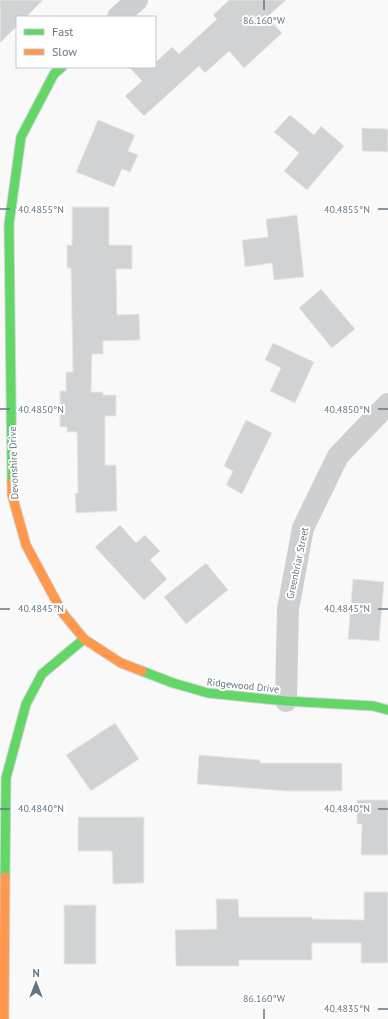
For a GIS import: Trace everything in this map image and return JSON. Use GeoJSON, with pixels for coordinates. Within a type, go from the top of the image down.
{"type":"FeatureCollection","features":[{"type":"Feature","properties":{"kind":"street"},"geometry":{"type":"LineString","coordinates":[[119,16],[137,0]]}},
{"type":"Feature","properties":{"kind":"street","name":"Devonshire Drive"},"geometry":{"type":"LineString","coordinates":[[61,68],[54,74],[21,138],[5,224],[12,495],[26,545],[62,612],[84,639]]}},
{"type":"Feature","properties":{"kind":"street","name":"Greenbriar Street"},"geometry":{"type":"LineString","coordinates":[[286,701],[288,609],[303,528],[338,456],[388,404]]}},
{"type":"Feature","properties":{"kind":"street"},"geometry":{"type":"LineString","coordinates":[[4,1019],[6,778],[26,704],[42,674],[84,639]]}},
{"type":"Feature","properties":{"kind":"street","name":"Ridgewood Drive"},"geometry":{"type":"LineString","coordinates":[[84,639],[121,663],[173,683],[208,693],[286,701],[373,706],[388,710]]}},
{"type":"Feature","properties":{"kind":"building"},"geometry":{"type":"Polygon","coordinates":[[[0,0],[43,0],[27,16],[16,16],[16,27],[0,43],[0,0]]]}},
{"type":"Feature","properties":{"kind":"building"},"geometry":{"type":"Polygon","coordinates":[[[229,0],[286,0],[267,17],[282,33],[244,68],[229,51],[205,73],[199,66],[144,116],[125,96],[142,81],[130,68],[156,68],[156,62],[172,47],[179,54],[217,19],[213,15],[229,0]]]}},
{"type":"Feature","properties":{"kind":"building"},"geometry":{"type":"Polygon","coordinates":[[[290,115],[314,135],[321,126],[344,146],[307,190],[284,171],[299,153],[274,132],[290,115]]]}},
{"type":"Feature","properties":{"kind":"building"},"geometry":{"type":"Polygon","coordinates":[[[98,120],[135,135],[128,151],[138,155],[130,172],[122,169],[114,187],[76,172],[98,120]]]}},
{"type":"Feature","properties":{"kind":"building"},"geometry":{"type":"Polygon","coordinates":[[[362,128],[388,129],[388,152],[362,151],[362,128]]]}},
{"type":"Feature","properties":{"kind":"building"},"geometry":{"type":"Polygon","coordinates":[[[72,207],[109,207],[109,245],[132,245],[132,269],[116,269],[117,315],[139,314],[140,340],[103,341],[103,354],[92,354],[91,392],[103,392],[103,395],[116,395],[116,416],[105,416],[105,465],[116,465],[117,511],[76,513],[75,493],[78,493],[77,432],[67,432],[67,427],[60,427],[60,391],[66,391],[66,372],[73,372],[71,268],[67,268],[67,245],[72,245],[72,207]]]}},
{"type":"Feature","properties":{"kind":"building"},"geometry":{"type":"Polygon","coordinates":[[[297,215],[304,277],[274,280],[272,263],[245,267],[242,240],[268,237],[266,219],[297,215]]]}},
{"type":"Feature","properties":{"kind":"building"},"geometry":{"type":"Polygon","coordinates":[[[321,289],[355,329],[332,348],[299,308],[321,289]]]}},
{"type":"Feature","properties":{"kind":"building"},"geometry":{"type":"Polygon","coordinates":[[[273,343],[314,362],[295,403],[270,391],[281,368],[265,360],[273,343]]]}},
{"type":"Feature","properties":{"kind":"building"},"geometry":{"type":"Polygon","coordinates":[[[246,420],[272,433],[242,494],[226,485],[233,471],[224,466],[246,420]]]}},
{"type":"Feature","properties":{"kind":"building"},"geometry":{"type":"Polygon","coordinates":[[[120,525],[136,543],[145,535],[160,551],[150,560],[167,579],[144,600],[95,547],[120,525]]]}},
{"type":"Feature","properties":{"kind":"building"},"geometry":{"type":"Polygon","coordinates":[[[206,563],[228,590],[186,624],[164,597],[206,563]]]}},
{"type":"Feature","properties":{"kind":"building"},"geometry":{"type":"Polygon","coordinates":[[[353,579],[384,582],[379,641],[348,639],[353,579]]]}},
{"type":"Feature","properties":{"kind":"building"},"geometry":{"type":"Polygon","coordinates":[[[115,723],[139,759],[91,791],[66,755],[115,723]]]}},
{"type":"Feature","properties":{"kind":"building"},"geometry":{"type":"Polygon","coordinates":[[[199,755],[260,760],[260,763],[342,763],[342,791],[286,791],[197,784],[199,755]]]}},
{"type":"Feature","properties":{"kind":"building"},"geometry":{"type":"Polygon","coordinates":[[[357,800],[388,800],[388,855],[361,855],[362,824],[357,824],[357,800]]]}},
{"type":"Feature","properties":{"kind":"building"},"geometry":{"type":"Polygon","coordinates":[[[78,817],[144,817],[144,883],[113,884],[112,851],[78,851],[78,817]]]}},
{"type":"Feature","properties":{"kind":"building"},"geometry":{"type":"Polygon","coordinates":[[[364,892],[388,892],[388,963],[361,963],[361,943],[312,943],[312,960],[239,960],[239,966],[176,966],[175,930],[217,929],[216,899],[238,899],[239,917],[312,917],[312,919],[364,920],[364,892]]]}},
{"type":"Feature","properties":{"kind":"building"},"geometry":{"type":"Polygon","coordinates":[[[64,905],[96,905],[96,964],[64,964],[64,905]]]}},
{"type":"Feature","properties":{"kind":"traffic: fast"},"geometry":{"type":"LineString","coordinates":[[12,482],[9,224],[21,137],[54,74],[61,68]]}},
{"type":"Feature","properties":{"kind":"traffic: fast"},"geometry":{"type":"LineString","coordinates":[[5,877],[6,778],[26,704],[42,674],[84,639]]}},
{"type":"Feature","properties":{"kind":"traffic: fast"},"geometry":{"type":"LineString","coordinates":[[142,671],[173,683],[208,693],[286,701],[373,706],[388,710]]}},
{"type":"Feature","properties":{"kind":"traffic: slow"},"geometry":{"type":"LineString","coordinates":[[12,482],[12,495],[26,545],[62,612],[84,639],[121,663],[142,671]]}},
{"type":"Feature","properties":{"kind":"traffic: slow"},"geometry":{"type":"LineString","coordinates":[[4,1019],[5,877]]}}]}
